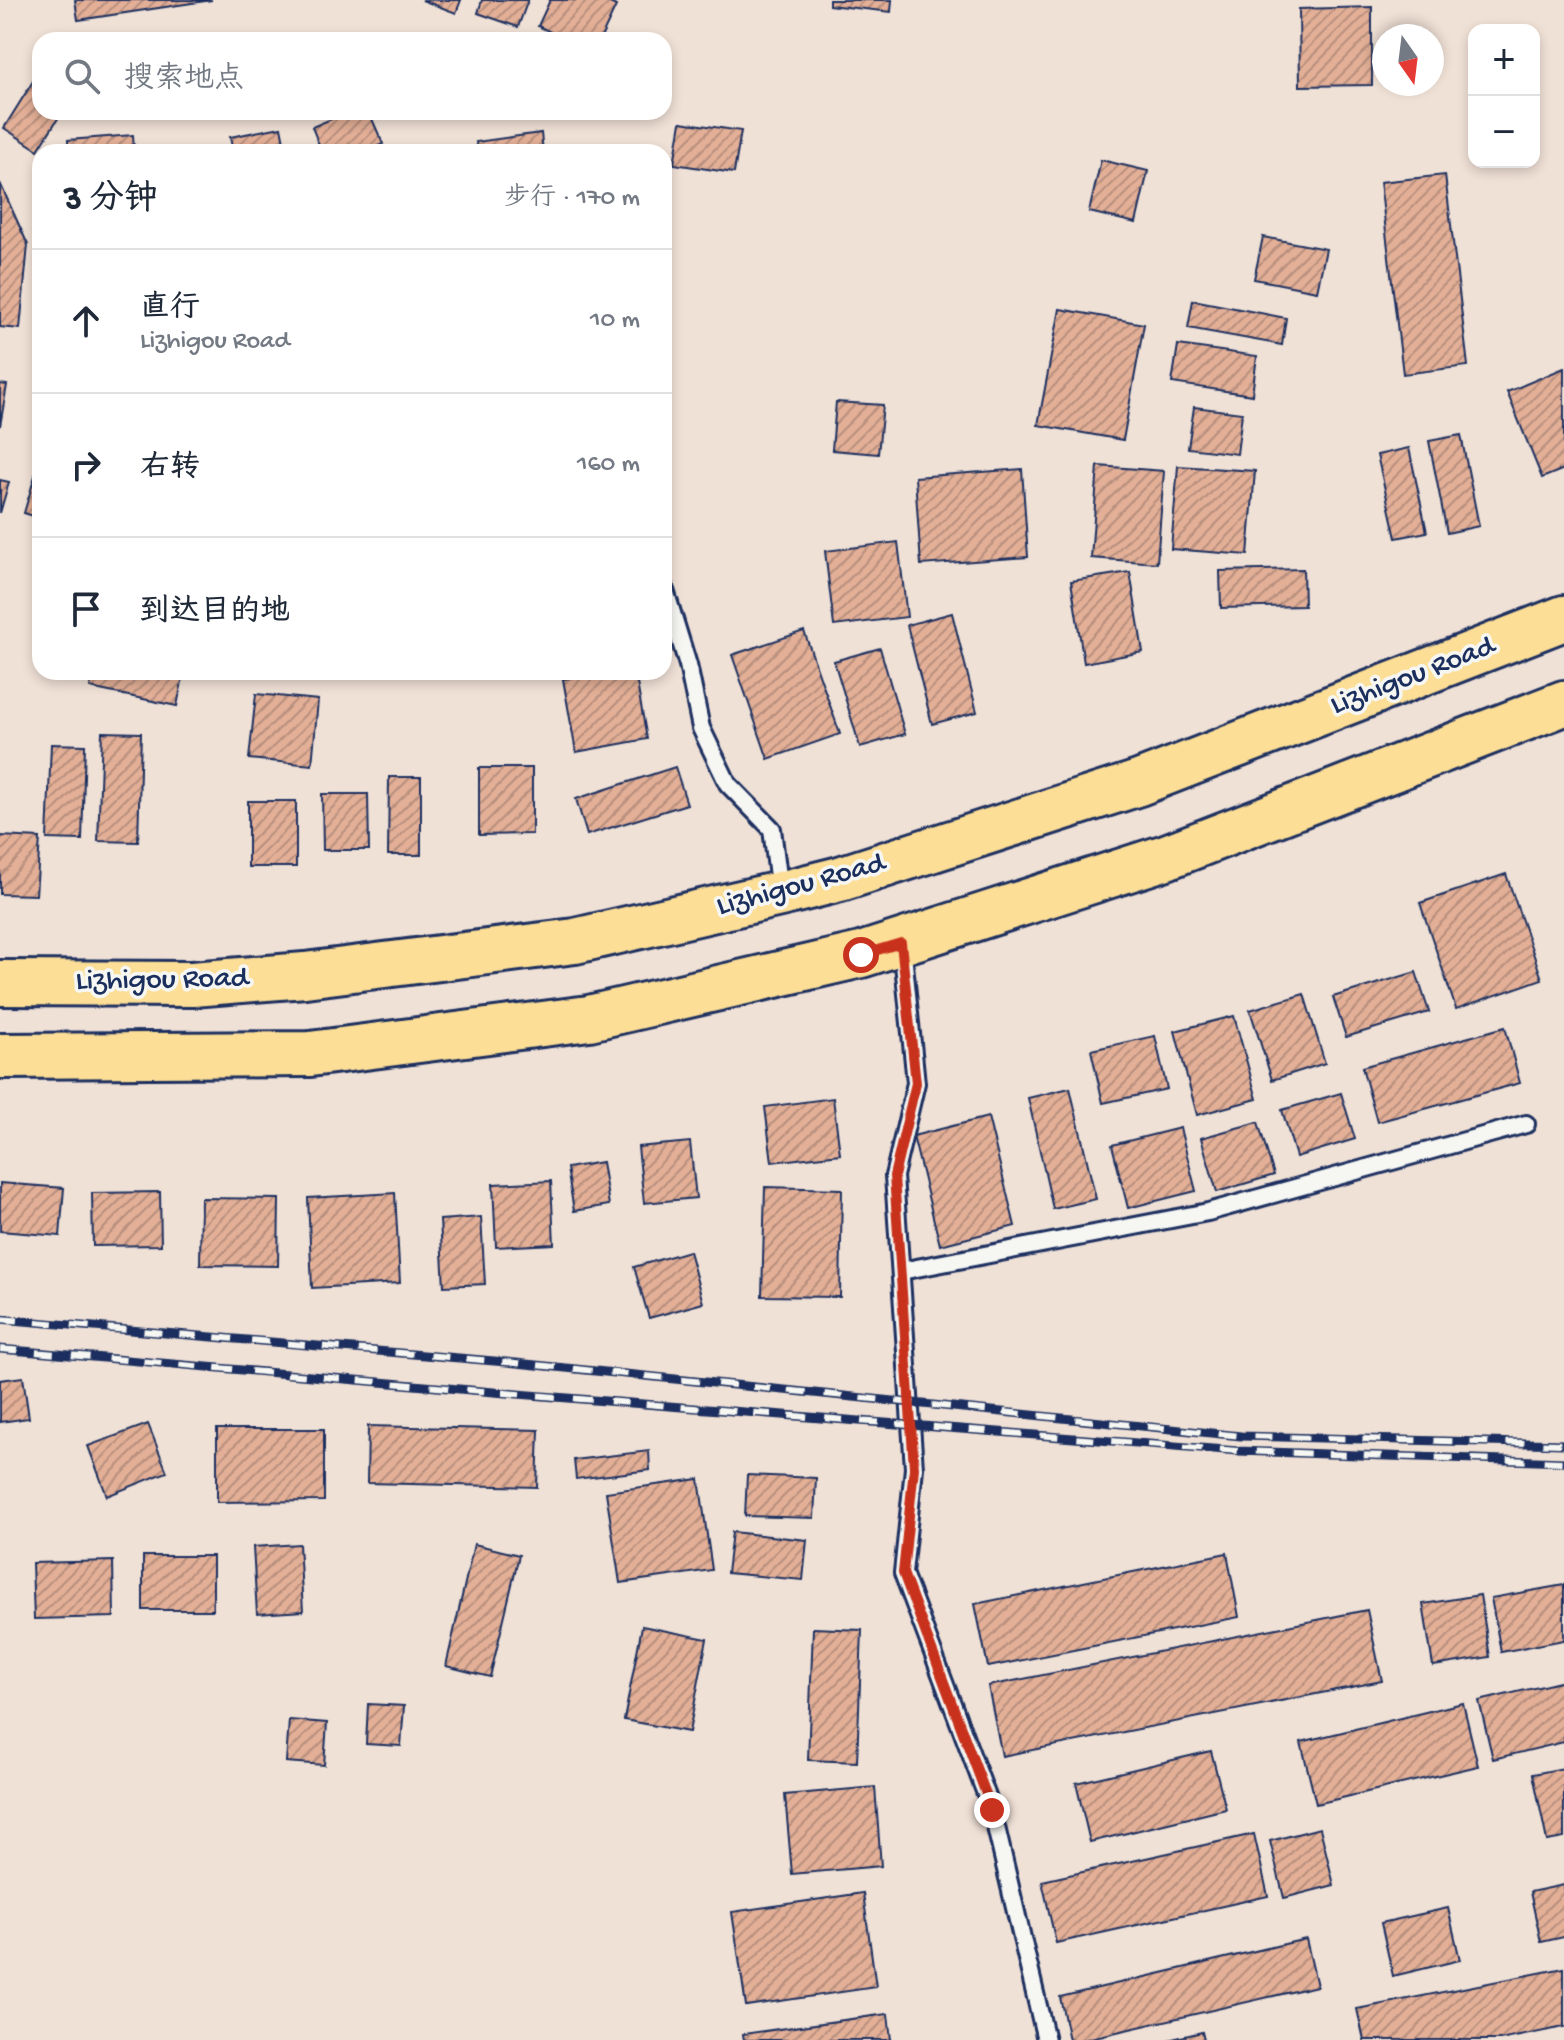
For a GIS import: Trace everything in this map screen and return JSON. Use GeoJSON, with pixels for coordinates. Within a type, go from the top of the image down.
{"type":"FeatureCollection","features":[{"type":"Feature","properties":{"kind":"main road","name":"Lizhigou Road"},"geometry":{"type":"LineString","coordinates":[[0,983],[192,984],[305,975],[575,941],[780,894],[840,879],[1139,783],[1564,618]]}},
{"type":"Feature","properties":{"kind":"main road"},"geometry":{"type":"LineString","coordinates":[[0,1056],[325,1052],[589,1018],[901,943],[1166,857],[1564,703]]}},
{"type":"Feature","properties":{"kind":"lane"},"geometry":{"type":"LineString","coordinates":[[672,613],[688,665],[701,728],[728,784],[772,829],[780,894]]}},
{"type":"Feature","properties":{"kind":"lane"},"geometry":{"type":"LineString","coordinates":[[901,943],[916,1083],[894,1176],[914,1468],[903,1573],[992,1810],[1046,2040]]}},
{"type":"Feature","properties":{"kind":"lane"},"geometry":{"type":"LineString","coordinates":[[901,1271],[1208,1212],[1526,1124]]}},
{"type":"Feature","properties":{"kind":"building"},"geometry":{"type":"Polygon","coordinates":[[[75,0],[212,0],[78,20],[75,0]]]}},
{"type":"Feature","properties":{"kind":"building"},"geometry":{"type":"Polygon","coordinates":[[[422,0],[461,0],[456,13],[422,0]]]}},
{"type":"Feature","properties":{"kind":"building"},"geometry":{"type":"Polygon","coordinates":[[[482,0],[528,0],[518,27],[478,13],[482,0]]]}},
{"type":"Feature","properties":{"kind":"building"},"geometry":{"type":"Polygon","coordinates":[[[550,0],[604,0],[616,6],[604,32],[550,32],[538,26],[550,0]]]}},
{"type":"Feature","properties":{"kind":"building"},"geometry":{"type":"Polygon","coordinates":[[[829,0],[892,0],[891,12],[829,5],[829,0]]]}},
{"type":"Feature","properties":{"kind":"building"},"geometry":{"type":"Polygon","coordinates":[[[1372,7],[1372,85],[1300,86],[1299,9],[1372,7]]]}},
{"type":"Feature","properties":{"kind":"building"},"geometry":{"type":"Polygon","coordinates":[[[32,83],[32,120],[57,120],[42,144],[32,146],[4,128],[32,83]]]}},
{"type":"Feature","properties":{"kind":"building"},"geometry":{"type":"Polygon","coordinates":[[[329,120],[372,120],[383,144],[319,144],[312,127],[329,120]]]}},
{"type":"Feature","properties":{"kind":"building"},"geometry":{"type":"Polygon","coordinates":[[[681,122],[741,131],[734,173],[674,164],[681,122]]]}},
{"type":"Feature","properties":{"kind":"building"},"geometry":{"type":"Polygon","coordinates":[[[281,127],[284,144],[231,144],[230,137],[281,127]]]}},
{"type":"Feature","properties":{"kind":"building"},"geometry":{"type":"Polygon","coordinates":[[[541,133],[542,144],[476,144],[541,133]]]}},
{"type":"Feature","properties":{"kind":"building"},"geometry":{"type":"Polygon","coordinates":[[[133,135],[134,144],[68,144],[68,140],[133,135]]]}},
{"type":"Feature","properties":{"kind":"building"},"geometry":{"type":"Polygon","coordinates":[[[1101,160],[1148,171],[1136,223],[1089,212],[1101,160]]]}},
{"type":"Feature","properties":{"kind":"building"},"geometry":{"type":"Polygon","coordinates":[[[1445,175],[1468,366],[1403,374],[1380,182],[1445,175]]]}},
{"type":"Feature","properties":{"kind":"building"},"geometry":{"type":"Polygon","coordinates":[[[0,183],[28,245],[20,329],[0,327],[0,183]]]}},
{"type":"Feature","properties":{"kind":"building"},"geometry":{"type":"Polygon","coordinates":[[[1263,237],[1326,249],[1317,291],[1254,279],[1263,237]]]}},
{"type":"Feature","properties":{"kind":"building"},"geometry":{"type":"Polygon","coordinates":[[[1193,300],[1286,318],[1282,345],[1188,328],[1193,300]]]}},
{"type":"Feature","properties":{"kind":"building"},"geometry":{"type":"Polygon","coordinates":[[[1060,309],[1144,324],[1123,440],[1038,425],[1060,309]]]}},
{"type":"Feature","properties":{"kind":"building"},"geometry":{"type":"Polygon","coordinates":[[[1178,345],[1257,356],[1252,395],[1172,383],[1178,345]]]}},
{"type":"Feature","properties":{"kind":"building"},"geometry":{"type":"Polygon","coordinates":[[[1564,368],[1564,469],[1542,478],[1507,392],[1564,368]]]}},
{"type":"Feature","properties":{"kind":"building"},"geometry":{"type":"Polygon","coordinates":[[[0,384],[7,385],[0,426],[0,384]]]}},
{"type":"Feature","properties":{"kind":"building"},"geometry":{"type":"Polygon","coordinates":[[[836,402],[883,405],[878,454],[832,450],[836,402]]]}},
{"type":"Feature","properties":{"kind":"building"},"geometry":{"type":"Polygon","coordinates":[[[1194,407],[1242,413],[1237,454],[1188,448],[1194,407]]]}},
{"type":"Feature","properties":{"kind":"building"},"geometry":{"type":"Polygon","coordinates":[[[1461,435],[1479,526],[1447,533],[1429,441],[1461,435]]]}},
{"type":"Feature","properties":{"kind":"building"},"geometry":{"type":"Polygon","coordinates":[[[1409,448],[1427,532],[1396,538],[1377,455],[1409,448]]]}},
{"type":"Feature","properties":{"kind":"building"},"geometry":{"type":"Polygon","coordinates":[[[1098,466],[1164,471],[1157,563],[1091,558],[1098,466]]]}},
{"type":"Feature","properties":{"kind":"building"},"geometry":{"type":"Polygon","coordinates":[[[1178,466],[1255,471],[1248,555],[1171,549],[1178,466]]]}},
{"type":"Feature","properties":{"kind":"building"},"geometry":{"type":"Polygon","coordinates":[[[1022,469],[1028,557],[921,565],[915,477],[1022,469]]]}},
{"type":"Feature","properties":{"kind":"building"},"geometry":{"type":"Polygon","coordinates":[[[0,480],[9,482],[0,513],[0,480]]]}},
{"type":"Feature","properties":{"kind":"building"},"geometry":{"type":"Polygon","coordinates":[[[32,486],[32,516],[24,513],[32,486]]]}},
{"type":"Feature","properties":{"kind":"building"},"geometry":{"type":"Polygon","coordinates":[[[898,542],[907,617],[834,626],[825,551],[898,542]]]}},
{"type":"Feature","properties":{"kind":"building"},"geometry":{"type":"Polygon","coordinates":[[[1303,569],[1304,606],[1221,608],[1220,571],[1303,569]]]}},
{"type":"Feature","properties":{"kind":"building"},"geometry":{"type":"Polygon","coordinates":[[[1130,572],[1143,652],[1084,663],[1071,581],[1130,572]]]}},
{"type":"Feature","properties":{"kind":"building"},"geometry":{"type":"Polygon","coordinates":[[[952,613],[977,712],[932,724],[907,625],[952,613]]]}},
{"type":"Feature","properties":{"kind":"building"},"geometry":{"type":"Polygon","coordinates":[[[804,631],[840,734],[768,759],[732,655],[804,631]]]}},
{"type":"Feature","properties":{"kind":"building"},"geometry":{"type":"Polygon","coordinates":[[[880,648],[905,734],[860,747],[834,661],[880,648]]]}},
{"type":"Feature","properties":{"kind":"building"},"geometry":{"type":"Polygon","coordinates":[[[92,680],[182,680],[177,706],[90,688],[92,680]]]}},
{"type":"Feature","properties":{"kind":"building"},"geometry":{"type":"Polygon","coordinates":[[[563,680],[636,680],[647,739],[576,752],[563,680]]]}},
{"type":"Feature","properties":{"kind":"building"},"geometry":{"type":"Polygon","coordinates":[[[256,694],[318,700],[312,765],[249,759],[256,694]]]}},
{"type":"Feature","properties":{"kind":"building"},"geometry":{"type":"Polygon","coordinates":[[[102,732],[141,733],[138,842],[98,841],[102,732]]]}},
{"type":"Feature","properties":{"kind":"building"},"geometry":{"type":"Polygon","coordinates":[[[51,744],[85,745],[82,840],[47,839],[51,744]]]}},
{"type":"Feature","properties":{"kind":"building"},"geometry":{"type":"Polygon","coordinates":[[[675,767],[687,804],[587,835],[576,799],[675,767]]]}},
{"type":"Feature","properties":{"kind":"building"},"geometry":{"type":"Polygon","coordinates":[[[479,768],[532,768],[532,834],[479,835],[479,768]]]}},
{"type":"Feature","properties":{"kind":"building"},"geometry":{"type":"Polygon","coordinates":[[[389,777],[421,777],[421,855],[388,855],[389,777]]]}},
{"type":"Feature","properties":{"kind":"building"},"geometry":{"type":"Polygon","coordinates":[[[322,794],[368,794],[369,850],[323,850],[322,794]]]}},
{"type":"Feature","properties":{"kind":"building"},"geometry":{"type":"Polygon","coordinates":[[[248,801],[296,801],[296,867],[248,867],[248,801]]]}},
{"type":"Feature","properties":{"kind":"building"},"geometry":{"type":"Polygon","coordinates":[[[0,836],[40,838],[36,895],[0,894],[0,836]]]}},
{"type":"Feature","properties":{"kind":"building"},"geometry":{"type":"Polygon","coordinates":[[[1506,874],[1542,979],[1456,1009],[1420,903],[1506,874]]]}},
{"type":"Feature","properties":{"kind":"building"},"geometry":{"type":"Polygon","coordinates":[[[1416,972],[1429,1012],[1346,1037],[1333,997],[1416,972]]]}},
{"type":"Feature","properties":{"kind":"building"},"geometry":{"type":"Polygon","coordinates":[[[1304,994],[1325,1063],[1272,1080],[1250,1010],[1304,994]]]}},
{"type":"Feature","properties":{"kind":"building"},"geometry":{"type":"Polygon","coordinates":[[[1234,1016],[1257,1099],[1197,1115],[1175,1031],[1234,1016]]]}},
{"type":"Feature","properties":{"kind":"building"},"geometry":{"type":"Polygon","coordinates":[[[1505,1027],[1520,1083],[1377,1122],[1362,1067],[1505,1027]]]}},
{"type":"Feature","properties":{"kind":"building"},"geometry":{"type":"Polygon","coordinates":[[[1155,1036],[1167,1089],[1103,1103],[1091,1050],[1155,1036]]]}},
{"type":"Feature","properties":{"kind":"building"},"geometry":{"type":"Polygon","coordinates":[[[1070,1088],[1096,1199],[1053,1209],[1028,1098],[1070,1088]]]}},
{"type":"Feature","properties":{"kind":"building"},"geometry":{"type":"Polygon","coordinates":[[[1341,1093],[1355,1139],[1296,1157],[1282,1110],[1341,1093]]]}},
{"type":"Feature","properties":{"kind":"building"},"geometry":{"type":"Polygon","coordinates":[[[833,1098],[840,1154],[772,1162],[765,1107],[833,1098]]]}},
{"type":"Feature","properties":{"kind":"building"},"geometry":{"type":"Polygon","coordinates":[[[988,1117],[1015,1226],[940,1245],[913,1136],[988,1117]]]}},
{"type":"Feature","properties":{"kind":"building"},"geometry":{"type":"Polygon","coordinates":[[[1258,1122],[1274,1175],[1217,1192],[1201,1138],[1258,1122]]]}},
{"type":"Feature","properties":{"kind":"building"},"geometry":{"type":"Polygon","coordinates":[[[1180,1128],[1196,1191],[1128,1208],[1112,1145],[1180,1128]]]}},
{"type":"Feature","properties":{"kind":"building"},"geometry":{"type":"Polygon","coordinates":[[[690,1142],[696,1198],[644,1203],[638,1147],[690,1142]]]}},
{"type":"Feature","properties":{"kind":"building"},"geometry":{"type":"Polygon","coordinates":[[[602,1162],[609,1205],[574,1211],[567,1168],[602,1162]]]}},
{"type":"Feature","properties":{"kind":"building"},"geometry":{"type":"Polygon","coordinates":[[[551,1181],[554,1244],[496,1247],[493,1184],[551,1181]]]}},
{"type":"Feature","properties":{"kind":"building"},"geometry":{"type":"Polygon","coordinates":[[[0,1183],[64,1188],[60,1236],[0,1231],[0,1183]]]}},
{"type":"Feature","properties":{"kind":"building"},"geometry":{"type":"Polygon","coordinates":[[[765,1187],[842,1189],[840,1297],[762,1296],[765,1187]]]}},
{"type":"Feature","properties":{"kind":"building"},"geometry":{"type":"Polygon","coordinates":[[[160,1192],[161,1245],[93,1246],[92,1193],[160,1192]]]}},
{"type":"Feature","properties":{"kind":"building"},"geometry":{"type":"Polygon","coordinates":[[[395,1193],[400,1283],[312,1288],[308,1198],[395,1193]]]}},
{"type":"Feature","properties":{"kind":"building"},"geometry":{"type":"Polygon","coordinates":[[[201,1198],[279,1199],[278,1266],[200,1265],[201,1198]]]}},
{"type":"Feature","properties":{"kind":"building"},"geometry":{"type":"Polygon","coordinates":[[[481,1217],[485,1284],[444,1286],[440,1220],[481,1217]]]}},
{"type":"Feature","properties":{"kind":"building"},"geometry":{"type":"Polygon","coordinates":[[[689,1251],[703,1303],[649,1318],[634,1267],[689,1251]]]}},
{"type":"Feature","properties":{"kind":"building"},"geometry":{"type":"Polygon","coordinates":[[[23,1377],[29,1418],[0,1422],[0,1380],[23,1377]]]}},
{"type":"Feature","properties":{"kind":"building"},"geometry":{"type":"Polygon","coordinates":[[[148,1424],[167,1472],[107,1496],[88,1446],[148,1424]]]}},
{"type":"Feature","properties":{"kind":"building"},"geometry":{"type":"Polygon","coordinates":[[[368,1426],[539,1430],[537,1487],[367,1483],[368,1426]]]}},
{"type":"Feature","properties":{"kind":"building"},"geometry":{"type":"Polygon","coordinates":[[[217,1429],[324,1429],[324,1501],[217,1502],[217,1429]]]}},
{"type":"Feature","properties":{"kind":"building"},"geometry":{"type":"Polygon","coordinates":[[[649,1451],[650,1470],[576,1479],[574,1460],[649,1451]]]}},
{"type":"Feature","properties":{"kind":"building"},"geometry":{"type":"Polygon","coordinates":[[[747,1475],[816,1478],[814,1518],[745,1516],[747,1475]]]}},
{"type":"Feature","properties":{"kind":"building"},"geometry":{"type":"Polygon","coordinates":[[[699,1479],[712,1570],[620,1583],[606,1492],[699,1479]]]}},
{"type":"Feature","properties":{"kind":"building"},"geometry":{"type":"Polygon","coordinates":[[[732,1532],[807,1540],[803,1580],[727,1573],[732,1532]]]}},
{"type":"Feature","properties":{"kind":"building"},"geometry":{"type":"Polygon","coordinates":[[[299,1544],[303,1611],[257,1614],[253,1547],[299,1544]]]}},
{"type":"Feature","properties":{"kind":"building"},"geometry":{"type":"Polygon","coordinates":[[[474,1544],[519,1555],[490,1677],[446,1666],[474,1544]]]}},
{"type":"Feature","properties":{"kind":"building"},"geometry":{"type":"Polygon","coordinates":[[[1227,1553],[1239,1617],[988,1667],[975,1604],[1227,1553]]]}},
{"type":"Feature","properties":{"kind":"building"},"geometry":{"type":"Polygon","coordinates":[[[143,1556],[213,1556],[213,1610],[143,1610],[143,1556]]]}},
{"type":"Feature","properties":{"kind":"building"},"geometry":{"type":"Polygon","coordinates":[[[113,1561],[114,1617],[34,1619],[32,1563],[113,1561]]]}},
{"type":"Feature","properties":{"kind":"building"},"geometry":{"type":"Polygon","coordinates":[[[1564,1585],[1564,1640],[1501,1652],[1491,1598],[1564,1585]]]}},
{"type":"Feature","properties":{"kind":"building"},"geometry":{"type":"Polygon","coordinates":[[[1480,1595],[1490,1657],[1433,1666],[1423,1604],[1480,1595]]]}},
{"type":"Feature","properties":{"kind":"building"},"geometry":{"type":"Polygon","coordinates":[[[1367,1610],[1382,1681],[1002,1756],[988,1686],[1367,1610]]]}},
{"type":"Feature","properties":{"kind":"building"},"geometry":{"type":"Polygon","coordinates":[[[642,1626],[707,1639],[689,1732],[624,1720],[642,1626]]]}},
{"type":"Feature","properties":{"kind":"building"},"geometry":{"type":"Polygon","coordinates":[[[813,1628],[862,1630],[857,1762],[808,1760],[813,1628]]]}},
{"type":"Feature","properties":{"kind":"building"},"geometry":{"type":"Polygon","coordinates":[[[1564,1681],[1564,1742],[1493,1759],[1479,1701],[1564,1681]]]}},
{"type":"Feature","properties":{"kind":"building"},"geometry":{"type":"Polygon","coordinates":[[[1463,1703],[1478,1766],[1316,1804],[1301,1742],[1463,1703]]]}},
{"type":"Feature","properties":{"kind":"building"},"geometry":{"type":"Polygon","coordinates":[[[368,1704],[404,1706],[401,1746],[366,1744],[368,1704]]]}},
{"type":"Feature","properties":{"kind":"building"},"geometry":{"type":"Polygon","coordinates":[[[289,1720],[327,1723],[324,1765],[286,1762],[289,1720]]]}},
{"type":"Feature","properties":{"kind":"building"},"geometry":{"type":"Polygon","coordinates":[[[1211,1751],[1226,1809],[1090,1842],[1076,1783],[1211,1751]]]}},
{"type":"Feature","properties":{"kind":"building"},"geometry":{"type":"Polygon","coordinates":[[[1564,1768],[1564,1838],[1547,1841],[1533,1774],[1564,1768]]]}},
{"type":"Feature","properties":{"kind":"building"},"geometry":{"type":"Polygon","coordinates":[[[875,1787],[881,1866],[792,1874],[785,1795],[875,1787]]]}},
{"type":"Feature","properties":{"kind":"building"},"geometry":{"type":"Polygon","coordinates":[[[1320,1828],[1334,1885],[1284,1898],[1270,1841],[1320,1828]]]}},
{"type":"Feature","properties":{"kind":"building"},"geometry":{"type":"Polygon","coordinates":[[[1254,1834],[1268,1896],[1056,1943],[1042,1881],[1254,1834]]]}},
{"type":"Feature","properties":{"kind":"building"},"geometry":{"type":"Polygon","coordinates":[[[1564,1885],[1564,1937],[1541,1942],[1530,1892],[1564,1885]]]}},
{"type":"Feature","properties":{"kind":"building"},"geometry":{"type":"Polygon","coordinates":[[[863,1893],[876,1987],[746,2006],[732,1912],[863,1893]]]}},
{"type":"Feature","properties":{"kind":"building"},"geometry":{"type":"Polygon","coordinates":[[[1448,1908],[1460,1960],[1393,1976],[1381,1923],[1448,1908]]]}},
{"type":"Feature","properties":{"kind":"building"},"geometry":{"type":"Polygon","coordinates":[[[1306,1939],[1317,1986],[1082,2040],[1069,2040],[1060,1997],[1306,1939]]]}},
{"type":"Feature","properties":{"kind":"building"},"geometry":{"type":"Polygon","coordinates":[[[1564,1968],[1564,2027],[1500,2040],[1364,2040],[1357,2009],[1564,1968]]]}},
{"type":"Feature","properties":{"kind":"building"},"geometry":{"type":"Polygon","coordinates":[[[888,2014],[891,2040],[744,2040],[743,2034],[888,2014]]]}},
{"type":"Feature","properties":{"kind":"building"},"geometry":{"type":"Polygon","coordinates":[[[1202,2032],[1204,2040],[1168,2040],[1202,2032]]]}},
{"type":"Feature","properties":{"kind":"railway"},"geometry":{"type":"LineString","coordinates":[[0,1319],[506,1362],[1241,1436],[1564,1444]]}},
{"type":"Feature","properties":{"kind":"railway"},"geometry":{"type":"LineString","coordinates":[[0,1349],[1238,1451],[1564,1462]]}},
{"type":"Feature","properties":{"kind":"route"},"geometry":{"type":"LineString","coordinates":[[861,955],[901,943],[916,1083],[894,1176],[914,1468],[903,1573],[992,1810]]}}]}
